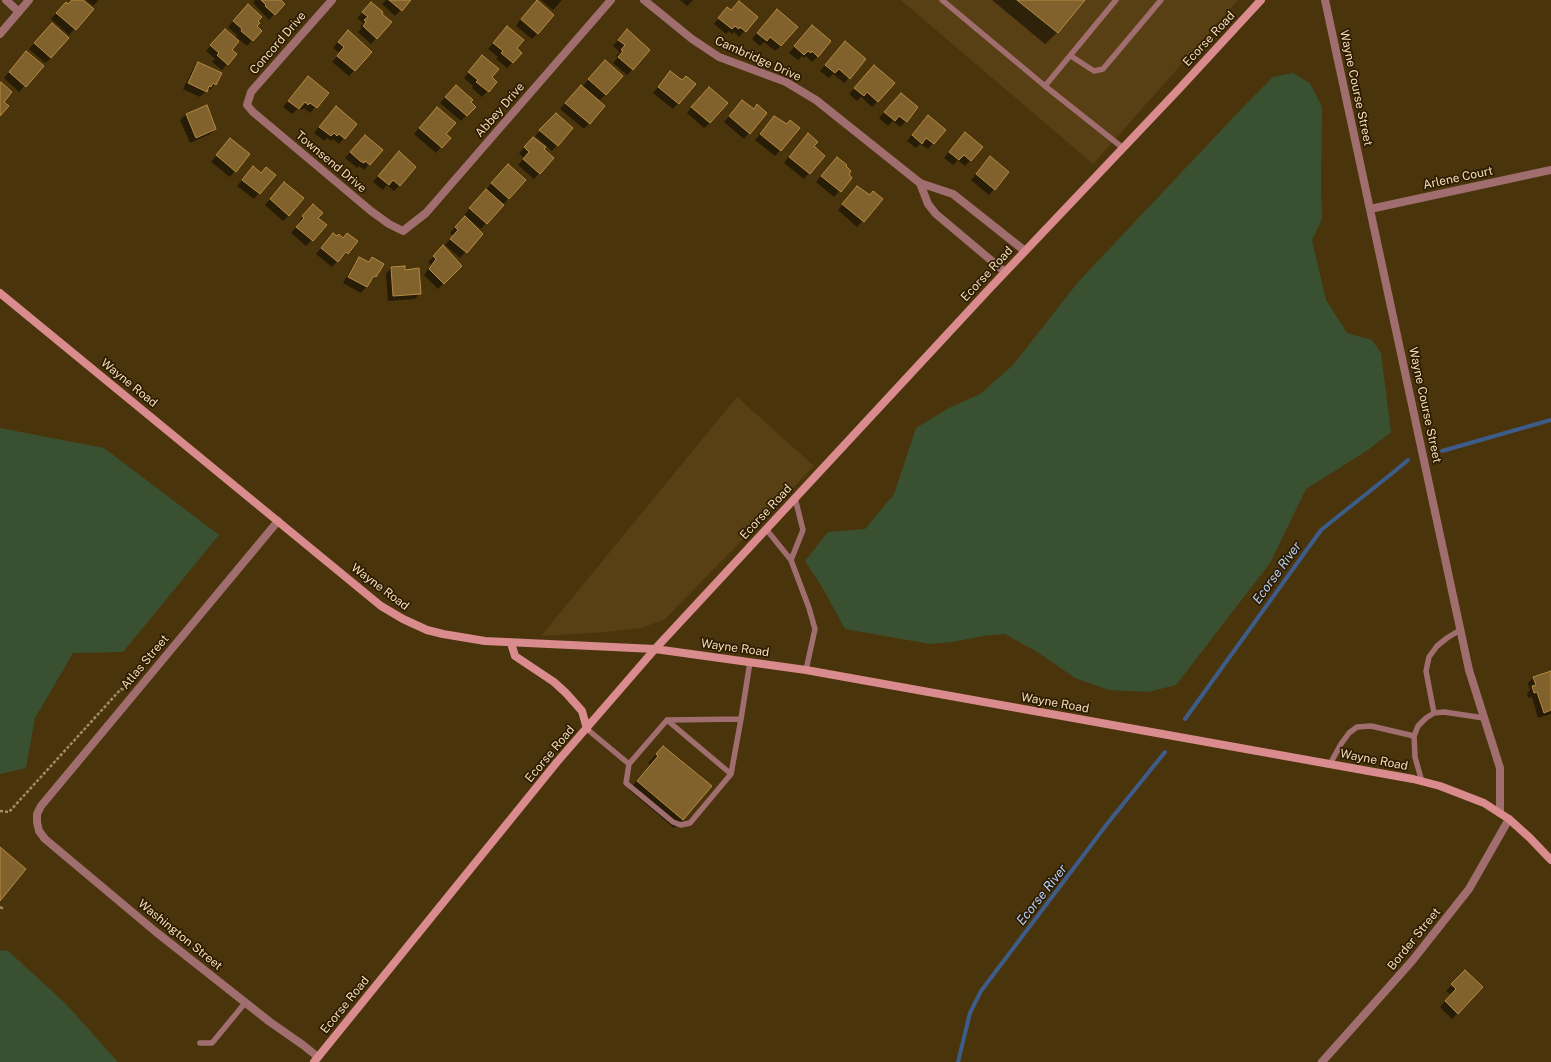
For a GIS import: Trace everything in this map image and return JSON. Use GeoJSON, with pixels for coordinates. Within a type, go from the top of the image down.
{"type":"FeatureCollection","features":[{"type":"Feature","properties":{"kind":"main road","name":"Ecorse Road"},"geometry":{"type":"LineString","coordinates":[[316,1060],[557,762],[655,649],[1005,272],[1261,0]]}},
{"type":"Feature","properties":{"kind":"main road","name":"Wayne Road"},"geometry":{"type":"LineString","coordinates":[[0,293],[381,606],[404,620],[428,630],[485,641],[655,649],[806,670],[1330,764],[1422,782],[1465,795],[1484,803],[1509,819],[1551,860]]}},
{"type":"Feature","properties":{"kind":"main road"},"geometry":{"type":"LineString","coordinates":[[511,643],[515,656],[554,682],[582,711],[587,729]]}},
{"type":"Feature","properties":{"kind":"street"},"geometry":{"type":"LineString","coordinates":[[6,0],[19,12]]}},
{"type":"Feature","properties":{"kind":"street"},"geometry":{"type":"LineString","coordinates":[[0,34],[30,0]]}},
{"type":"Feature","properties":{"kind":"street","name":"Concord Drive"},"geometry":{"type":"LineString","coordinates":[[247,105],[251,92],[332,0]]}},
{"type":"Feature","properties":{"kind":"street","name":"Abbey Drive"},"geometry":{"type":"LineString","coordinates":[[404,231],[426,213],[611,0]]}},
{"type":"Feature","properties":{"kind":"street","name":"Cambridge Drive"},"geometry":{"type":"LineString","coordinates":[[644,0],[692,39],[719,57],[786,82],[816,100],[920,183],[953,194],[1026,251]]}},
{"type":"Feature","properties":{"kind":"street","name":"Wayne Course Street"},"geometry":{"type":"LineString","coordinates":[[1325,0],[1469,670],[1500,768],[1500,813]]}},
{"type":"Feature","properties":{"kind":"street","name":"Townsend Drive"},"geometry":{"type":"LineString","coordinates":[[247,105],[253,112],[371,211],[389,224],[404,231]]}},
{"type":"Feature","properties":{"kind":"street","name":"Arlene Court"},"geometry":{"type":"LineString","coordinates":[[1370,209],[1551,170]]}},
{"type":"Feature","properties":{"kind":"street"},"geometry":{"type":"LineString","coordinates":[[920,183],[928,204],[936,214],[1005,272]]}},
{"type":"Feature","properties":{"kind":"street","name":"Atlas Street"},"geometry":{"type":"LineString","coordinates":[[37,822],[37,814],[41,806],[278,521]]}},
{"type":"Feature","properties":{"kind":"street","name":"Border Street"},"geometry":{"type":"LineString","coordinates":[[1322,1062],[1412,961],[1469,890],[1509,819]]}},
{"type":"Feature","properties":{"kind":"street","name":"Washington Street"},"geometry":{"type":"LineString","coordinates":[[37,822],[39,831],[45,839],[156,932],[316,1060]]}},
{"type":"Feature","properties":{"kind":"lane"},"geometry":{"type":"LineString","coordinates":[[942,0],[1045,86],[1123,148]]}},
{"type":"Feature","properties":{"kind":"lane"},"geometry":{"type":"LineString","coordinates":[[1045,86],[1116,0]]}},
{"type":"Feature","properties":{"kind":"lane"},"geometry":{"type":"LineString","coordinates":[[1070,56],[1094,70],[1103,69],[1161,0]]}},
{"type":"Feature","properties":{"kind":"lane"},"geometry":{"type":"LineString","coordinates":[[791,560],[803,530],[795,498]]}},
{"type":"Feature","properties":{"kind":"lane"},"geometry":{"type":"LineString","coordinates":[[766,530],[791,560],[809,608],[814,629],[806,670]]}},
{"type":"Feature","properties":{"kind":"lane"},"geometry":{"type":"LineString","coordinates":[[1434,713],[1426,671],[1429,657],[1437,646],[1460,630]]}},
{"type":"Feature","properties":{"kind":"lane"},"geometry":{"type":"LineString","coordinates":[[741,719],[667,720],[629,764],[626,783],[673,822],[680,825],[690,822],[730,774],[741,719],[750,662]]}},
{"type":"Feature","properties":{"kind":"lane"},"geometry":{"type":"LineString","coordinates":[[1422,782],[1415,757],[1414,736],[1418,726],[1434,713],[1444,712],[1484,718]]}},
{"type":"Feature","properties":{"kind":"lane"},"geometry":{"type":"LineString","coordinates":[[667,720],[730,774]]}},
{"type":"Feature","properties":{"kind":"lane"},"geometry":{"type":"LineString","coordinates":[[1330,764],[1345,739],[1357,727],[1371,726],[1414,736]]}},
{"type":"Feature","properties":{"kind":"lane"},"geometry":{"type":"LineString","coordinates":[[587,729],[629,764]]}},
{"type":"Feature","properties":{"kind":"lane"},"geometry":{"type":"LineString","coordinates":[[200,1044],[212,1042],[246,1003]]}},
{"type":"Feature","properties":{"kind":"path"},"geometry":{"type":"LineString","coordinates":[[0,811],[9,812],[120,689]]}},
{"type":"Feature","properties":{"kind":"shaded area"},"geometry":{"type":"Polygon","coordinates":[[[901,0],[1238,0],[1093,164],[901,0]]]}},
{"type":"Feature","properties":{"kind":"shaded area"},"geometry":{"type":"Polygon","coordinates":[[[737,397],[814,466],[665,619],[641,628],[541,636],[737,397]]]}},
{"type":"Feature","properties":{"kind":"green space"},"geometry":{"type":"Polygon","coordinates":[[[1293,73],[1310,83],[1322,107],[1322,219],[1312,240],[1326,300],[1347,333],[1372,340],[1381,353],[1391,432],[1368,450],[1306,489],[1270,563],[1176,685],[1148,692],[1109,690],[1075,678],[1039,653],[1005,634],[930,644],[845,629],[822,587],[805,561],[828,532],[865,529],[894,494],[916,428],[949,408],[980,394],[1013,365],[1079,281],[1247,103],[1273,77],[1293,73]]]}},
{"type":"Feature","properties":{"kind":"green space"},"geometry":{"type":"Polygon","coordinates":[[[0,428],[104,448],[219,535],[123,652],[73,653],[35,718],[26,768],[0,774],[0,428]]]}},
{"type":"Feature","properties":{"kind":"green space"},"geometry":{"type":"Polygon","coordinates":[[[7,950],[65,1003],[118,1062],[0,1062],[0,951],[7,950]]]}},
{"type":"Feature","properties":{"kind":"building"},"geometry":{"type":"Polygon","coordinates":[[[72,0],[83,0],[94,9],[76,30],[56,13],[66,2],[68,4],[72,0]]]}},
{"type":"Feature","properties":{"kind":"building"},"geometry":{"type":"Polygon","coordinates":[[[261,0],[281,0],[285,4],[275,15],[261,0]]]}},
{"type":"Feature","properties":{"kind":"building"},"geometry":{"type":"Polygon","coordinates":[[[389,0],[411,0],[402,11],[389,0]]]}},
{"type":"Feature","properties":{"kind":"building"},"geometry":{"type":"Polygon","coordinates":[[[537,0],[554,15],[538,34],[521,19],[537,0]]]}},
{"type":"Feature","properties":{"kind":"building"},"geometry":{"type":"Polygon","coordinates":[[[1017,0],[1085,0],[1058,33],[1017,0]]]}},
{"type":"Feature","properties":{"kind":"building"},"geometry":{"type":"Polygon","coordinates":[[[739,1],[758,17],[746,32],[740,27],[739,29],[735,26],[732,29],[718,18],[727,7],[731,10],[739,1]]]}},
{"type":"Feature","properties":{"kind":"building"},"geometry":{"type":"Polygon","coordinates":[[[371,2],[392,22],[377,39],[363,26],[366,22],[364,20],[368,17],[362,12],[371,2]]]}},
{"type":"Feature","properties":{"kind":"building"},"geometry":{"type":"Polygon","coordinates":[[[248,4],[262,17],[258,21],[260,23],[257,26],[262,31],[253,41],[241,31],[242,29],[233,21],[248,4]]]}},
{"type":"Feature","properties":{"kind":"building"},"geometry":{"type":"Polygon","coordinates":[[[777,9],[798,27],[781,46],[770,37],[767,41],[757,33],[777,9]]]}},
{"type":"Feature","properties":{"kind":"building"},"geometry":{"type":"Polygon","coordinates":[[[52,23],[69,38],[51,58],[34,43],[52,23]]]}},
{"type":"Feature","properties":{"kind":"building"},"geometry":{"type":"Polygon","coordinates":[[[812,25],[831,41],[818,57],[812,51],[811,53],[808,51],[804,55],[794,46],[812,25]]]}},
{"type":"Feature","properties":{"kind":"building"},"geometry":{"type":"Polygon","coordinates":[[[507,26],[524,40],[517,48],[522,53],[513,63],[501,53],[503,51],[493,43],[507,26]]]}},
{"type":"Feature","properties":{"kind":"building"},"geometry":{"type":"Polygon","coordinates":[[[225,29],[239,41],[232,50],[237,54],[228,65],[217,55],[219,53],[210,45],[225,29]]]}},
{"type":"Feature","properties":{"kind":"building"},"geometry":{"type":"Polygon","coordinates":[[[627,29],[650,50],[633,70],[618,57],[623,51],[621,50],[625,45],[618,40],[627,29]]]}},
{"type":"Feature","properties":{"kind":"building"},"geometry":{"type":"Polygon","coordinates":[[[348,30],[372,52],[355,71],[337,56],[344,47],[338,42],[348,30]]]}},
{"type":"Feature","properties":{"kind":"building"},"geometry":{"type":"Polygon","coordinates":[[[845,41],[866,59],[850,79],[839,69],[835,73],[825,65],[845,41]]]}},
{"type":"Feature","properties":{"kind":"building"},"geometry":{"type":"Polygon","coordinates":[[[26,51],[44,66],[26,87],[9,72],[26,51]]]}},
{"type":"Feature","properties":{"kind":"building"},"geometry":{"type":"Polygon","coordinates":[[[482,55],[499,69],[492,77],[497,82],[489,92],[476,82],[478,80],[468,72],[482,55]]]}},
{"type":"Feature","properties":{"kind":"building"},"geometry":{"type":"Polygon","coordinates":[[[605,60],[623,76],[606,95],[588,79],[605,60]]]}},
{"type":"Feature","properties":{"kind":"building"},"geometry":{"type":"Polygon","coordinates":[[[198,62],[222,73],[216,85],[213,83],[211,87],[209,86],[207,92],[188,83],[198,62]]]}},
{"type":"Feature","properties":{"kind":"building"},"geometry":{"type":"Polygon","coordinates":[[[874,65],[895,83],[878,102],[867,92],[864,96],[854,88],[874,65]]]}},
{"type":"Feature","properties":{"kind":"building"},"geometry":{"type":"Polygon","coordinates":[[[670,71],[682,80],[686,76],[696,84],[679,104],[658,87],[670,71]]]}},
{"type":"Feature","properties":{"kind":"building"},"geometry":{"type":"Polygon","coordinates":[[[308,76],[329,93],[317,108],[310,103],[308,105],[305,102],[299,109],[288,101],[308,76]]]}},
{"type":"Feature","properties":{"kind":"building"},"geometry":{"type":"Polygon","coordinates":[[[1,82],[12,92],[4,102],[9,106],[0,116],[0,84],[1,82]]]}},
{"type":"Feature","properties":{"kind":"building"},"geometry":{"type":"Polygon","coordinates":[[[456,85],[473,100],[471,102],[476,107],[467,116],[445,97],[456,85]]]}},
{"type":"Feature","properties":{"kind":"building"},"geometry":{"type":"Polygon","coordinates":[[[581,85],[605,106],[590,124],[565,103],[581,85]]]}},
{"type":"Feature","properties":{"kind":"building"},"geometry":{"type":"Polygon","coordinates":[[[709,87],[728,103],[710,123],[691,107],[709,87]]]}},
{"type":"Feature","properties":{"kind":"building"},"geometry":{"type":"Polygon","coordinates":[[[901,93],[918,107],[907,122],[899,116],[895,121],[884,112],[901,93]]]}},
{"type":"Feature","properties":{"kind":"building"},"geometry":{"type":"Polygon","coordinates":[[[742,100],[754,109],[757,104],[767,113],[750,134],[729,116],[742,100]]]}},
{"type":"Feature","properties":{"kind":"building"},"geometry":{"type":"Polygon","coordinates":[[[207,105],[216,129],[196,138],[186,114],[207,105]]]}},
{"type":"Feature","properties":{"kind":"building"},"geometry":{"type":"Polygon","coordinates":[[[336,106],[357,124],[345,139],[339,134],[337,136],[334,133],[331,136],[319,127],[336,106]]]}},
{"type":"Feature","properties":{"kind":"building"},"geometry":{"type":"Polygon","coordinates":[[[437,107],[456,123],[446,134],[451,138],[442,148],[419,128],[437,107]]]}},
{"type":"Feature","properties":{"kind":"building"},"geometry":{"type":"Polygon","coordinates":[[[556,113],[573,128],[558,146],[539,130],[556,113]]]}},
{"type":"Feature","properties":{"kind":"building"},"geometry":{"type":"Polygon","coordinates":[[[928,115],[946,130],[934,144],[926,138],[922,144],[912,135],[928,115]]]}},
{"type":"Feature","properties":{"kind":"building"},"geometry":{"type":"Polygon","coordinates":[[[774,116],[787,124],[790,120],[800,128],[781,151],[760,134],[774,116]]]}},
{"type":"Feature","properties":{"kind":"building"},"geometry":{"type":"Polygon","coordinates":[[[965,132],[983,147],[971,161],[964,155],[959,160],[949,152],[965,132]]]}},
{"type":"Feature","properties":{"kind":"building"},"geometry":{"type":"Polygon","coordinates":[[[808,133],[818,142],[814,146],[825,156],[810,174],[789,157],[808,133]]]}},
{"type":"Feature","properties":{"kind":"building"},"geometry":{"type":"Polygon","coordinates":[[[365,135],[383,150],[370,165],[365,161],[364,163],[360,161],[350,152],[365,135]]]}},
{"type":"Feature","properties":{"kind":"building"},"geometry":{"type":"Polygon","coordinates":[[[533,137],[546,147],[544,149],[554,158],[540,174],[523,159],[529,152],[524,147],[533,137]]]}},
{"type":"Feature","properties":{"kind":"building"},"geometry":{"type":"Polygon","coordinates":[[[230,138],[250,154],[236,172],[216,155],[230,138]]]}},
{"type":"Feature","properties":{"kind":"building"},"geometry":{"type":"Polygon","coordinates":[[[399,151],[416,167],[400,186],[393,180],[389,185],[378,176],[399,151]]]}},
{"type":"Feature","properties":{"kind":"building"},"geometry":{"type":"Polygon","coordinates":[[[990,156],[1009,172],[995,190],[976,174],[990,156]]]}},
{"type":"Feature","properties":{"kind":"building"},"geometry":{"type":"Polygon","coordinates":[[[837,157],[847,165],[846,166],[851,171],[849,174],[852,178],[841,192],[821,176],[837,157]]]}},
{"type":"Feature","properties":{"kind":"building"},"geometry":{"type":"Polygon","coordinates":[[[508,164],[526,180],[509,199],[491,183],[508,164]]]}},
{"type":"Feature","properties":{"kind":"building"},"geometry":{"type":"Polygon","coordinates":[[[253,166],[261,173],[266,167],[276,175],[260,194],[242,180],[253,166]]]}},
{"type":"Feature","properties":{"kind":"building"},"geometry":{"type":"Polygon","coordinates":[[[284,182],[304,198],[289,216],[270,199],[284,182]]]}},
{"type":"Feature","properties":{"kind":"building"},"geometry":{"type":"Polygon","coordinates":[[[857,186],[870,195],[873,191],[883,199],[864,222],[842,204],[857,186]]]}},
{"type":"Feature","properties":{"kind":"building"},"geometry":{"type":"Polygon","coordinates":[[[486,189],[504,205],[487,224],[469,208],[486,189]]]}},
{"type":"Feature","properties":{"kind":"building"},"geometry":{"type":"Polygon","coordinates":[[[313,204],[323,213],[318,218],[327,225],[313,241],[296,227],[304,218],[302,216],[313,204]]]}},
{"type":"Feature","properties":{"kind":"building"},"geometry":{"type":"Polygon","coordinates":[[[465,216],[483,234],[467,253],[450,239],[458,230],[455,227],[465,216]]]}},
{"type":"Feature","properties":{"kind":"building"},"geometry":{"type":"Polygon","coordinates":[[[333,233],[337,236],[339,234],[343,238],[347,233],[358,241],[348,254],[346,252],[338,262],[321,248],[333,233]]]}},
{"type":"Feature","properties":{"kind":"building"},"geometry":{"type":"Polygon","coordinates":[[[443,245],[462,266],[444,284],[429,269],[436,259],[433,256],[443,245]]]}},
{"type":"Feature","properties":{"kind":"building"},"geometry":{"type":"Polygon","coordinates":[[[359,257],[369,262],[372,257],[384,264],[376,277],[374,276],[367,287],[348,277],[359,257]]]}},
{"type":"Feature","properties":{"kind":"building"},"geometry":{"type":"Polygon","coordinates":[[[405,266],[405,270],[419,268],[421,294],[393,296],[391,267],[405,266]]]}},
{"type":"Feature","properties":{"kind":"building"},"geometry":{"type":"Polygon","coordinates":[[[1551,671],[1551,710],[1544,713],[1537,692],[1534,693],[1532,686],[1536,685],[1533,677],[1551,671]]]}},
{"type":"Feature","properties":{"kind":"building"},"geometry":{"type":"Polygon","coordinates":[[[663,746],[712,786],[683,820],[637,781],[658,756],[656,754],[663,746]]]}},
{"type":"Feature","properties":{"kind":"building"},"geometry":{"type":"Polygon","coordinates":[[[0,847],[26,869],[0,901],[0,847]]]}},
{"type":"Feature","properties":{"kind":"building"},"geometry":{"type":"Polygon","coordinates":[[[1465,970],[1483,987],[1458,1014],[1445,1001],[1456,989],[1451,984],[1465,970]]]}},
{"type":"Feature","properties":{"kind":"waterway","name":"Ecorse River"},"geometry":{"type":"LineString","coordinates":[[1442,451],[1551,420]]}},
{"type":"Feature","properties":{"kind":"waterway","name":"Ecorse River"},"geometry":{"type":"LineString","coordinates":[[1185,719],[1321,530],[1408,460]]}},
{"type":"Feature","properties":{"kind":"waterway","name":"Ecorse River"},"geometry":{"type":"LineString","coordinates":[[958,1062],[970,1013],[981,991],[1107,824],[1165,752]]}}]}
